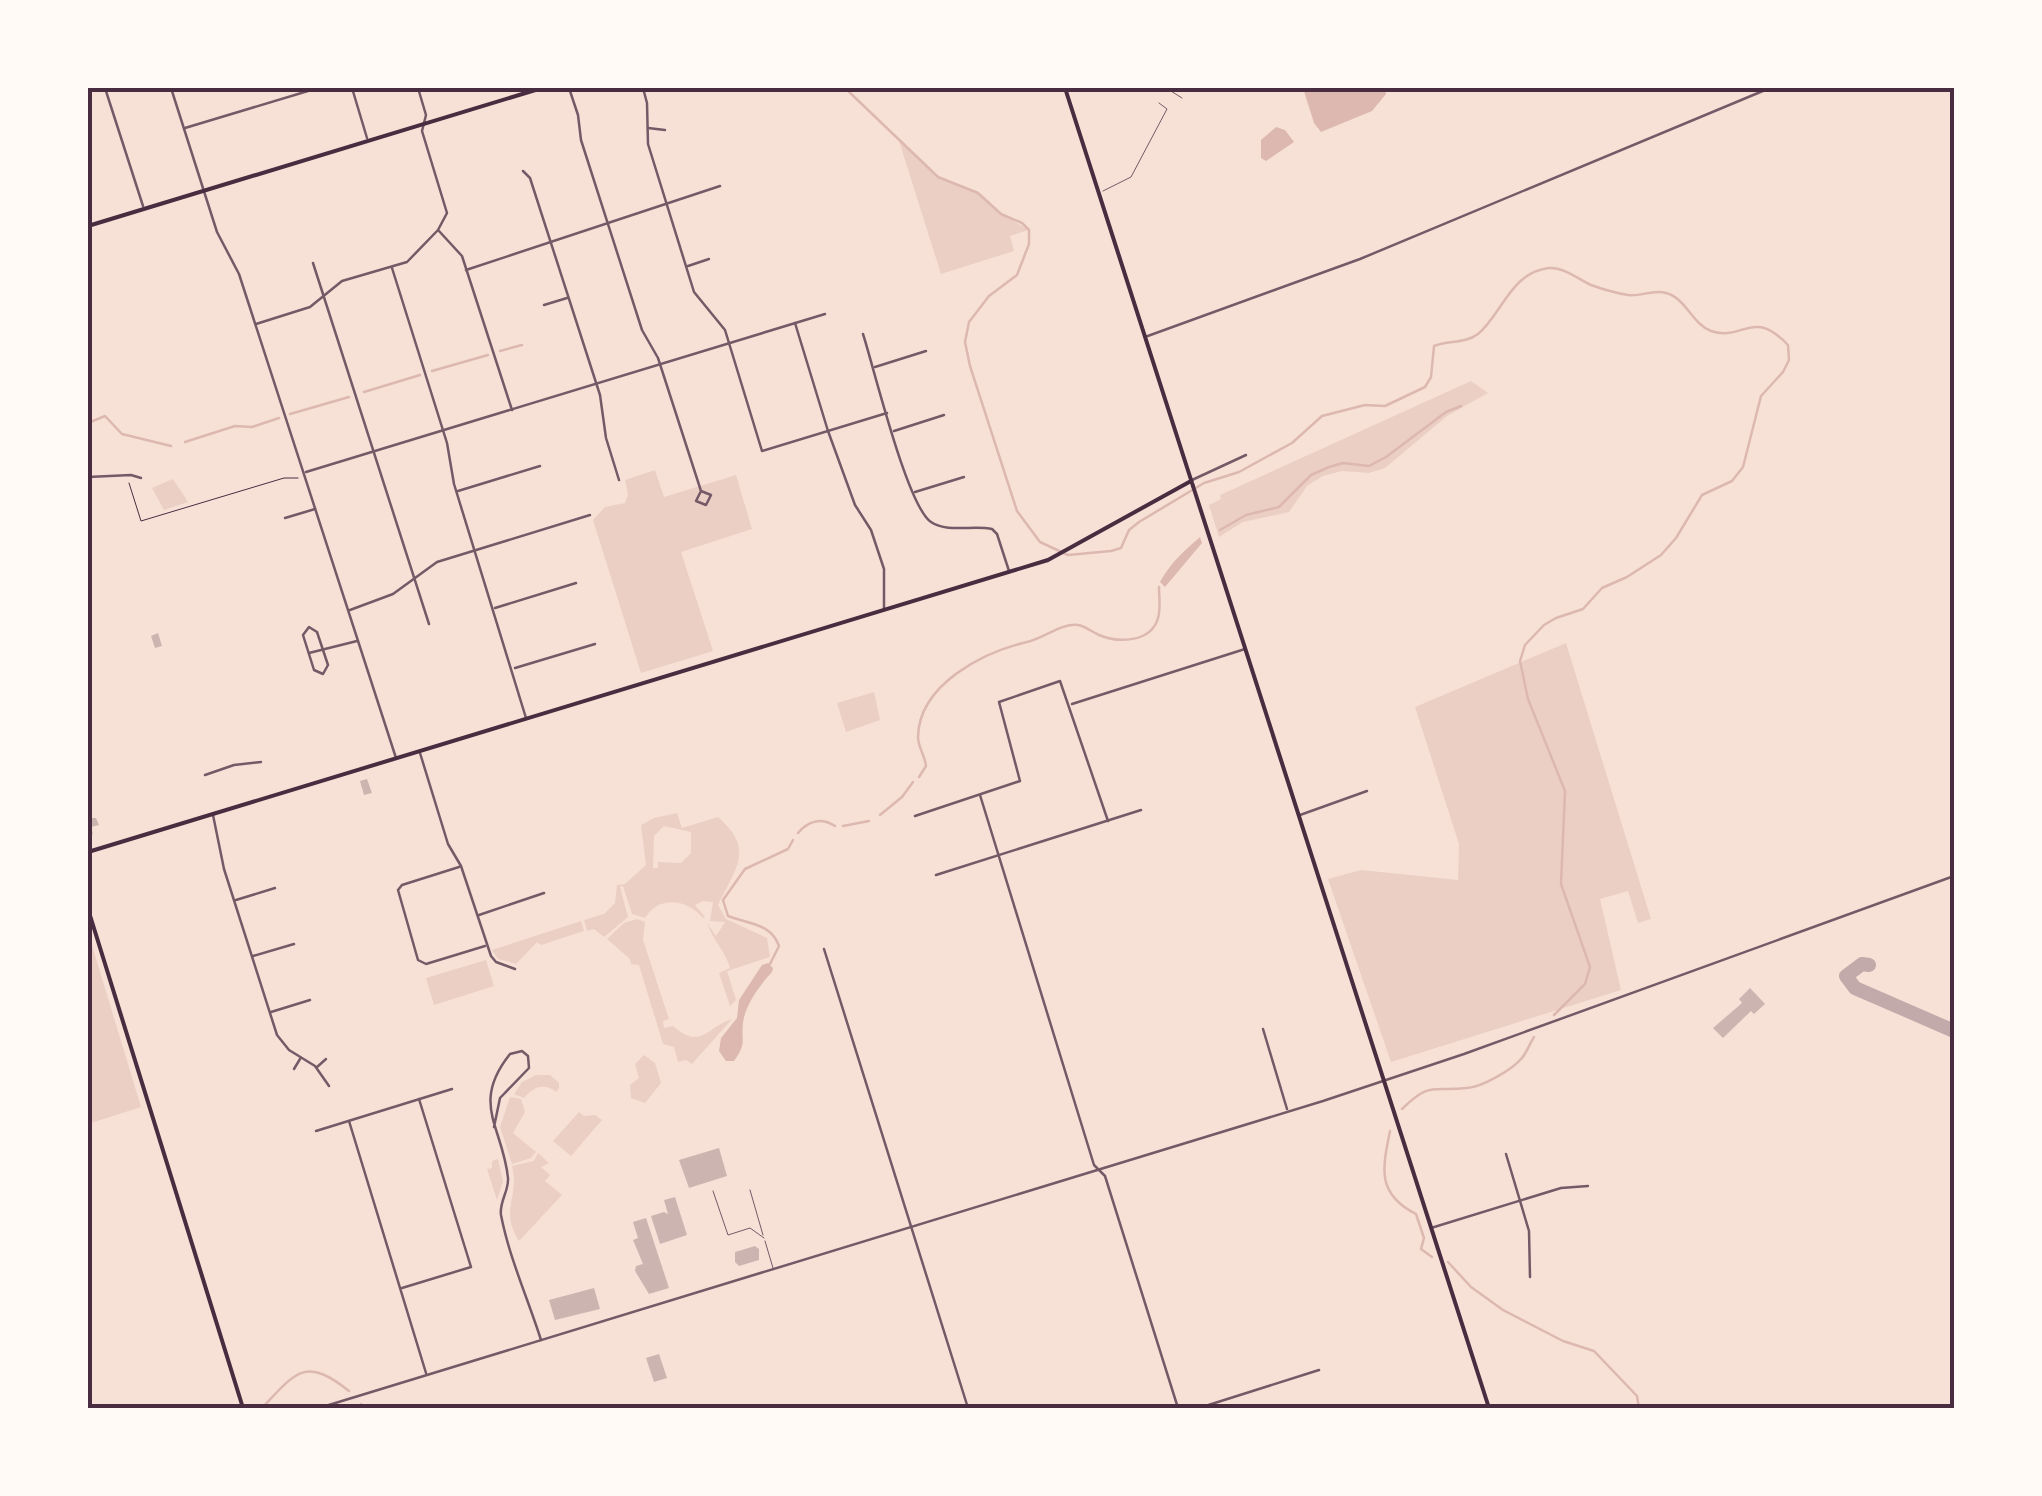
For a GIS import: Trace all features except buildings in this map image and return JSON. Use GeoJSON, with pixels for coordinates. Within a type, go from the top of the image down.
{"type":"FeatureCollection","features":[{"type":"Feature","properties":{"kind":"main road"},"geometry":{"type":"LineString","coordinates":[[88,226],[542,88]]}},
{"type":"Feature","properties":{"kind":"main road"},"geometry":{"type":"LineString","coordinates":[[1065,88],[1488,1408]]}},
{"type":"Feature","properties":{"kind":"main road"},"geometry":{"type":"LineString","coordinates":[[88,852],[1061,555],[1193,486]]}},
{"type":"Feature","properties":{"kind":"main road"},"geometry":{"type":"LineString","coordinates":[[88,910],[243,1408]]}},
{"type":"Feature","properties":{"kind":"street"},"geometry":{"type":"LineString","coordinates":[[105,88],[143,208]]}},
{"type":"Feature","properties":{"kind":"street"},"geometry":{"type":"LineString","coordinates":[[171,88],[216,232],[238,274],[396,759]]}},
{"type":"Feature","properties":{"kind":"street"},"geometry":{"type":"LineString","coordinates":[[184,128],[318,88]]}},
{"type":"Feature","properties":{"kind":"street"},"geometry":{"type":"LineString","coordinates":[[352,88],[368,139]]}},
{"type":"Feature","properties":{"kind":"street"},"geometry":{"type":"LineString","coordinates":[[255,325],[306,309],[342,282],[412,258],[438,230],[447,213],[422,131],[426,114],[418,88]]}},
{"type":"Feature","properties":{"kind":"street"},"geometry":{"type":"LineString","coordinates":[[569,88],[581,140],[642,330],[660,364],[701,491]]}},
{"type":"Feature","properties":{"kind":"street"},"geometry":{"type":"LineString","coordinates":[[643,88],[648,144],[686,266],[697,297],[723,326],[762,451],[887,413]]}},
{"type":"Feature","properties":{"kind":"street"},"geometry":{"type":"LineString","coordinates":[[1145,336],[1402,242],[1770,88]]}},
{"type":"Feature","properties":{"kind":"street"},"geometry":{"type":"LineString","coordinates":[[646,128],[664,130]]}},
{"type":"Feature","properties":{"kind":"street"},"geometry":{"type":"LineString","coordinates":[[524,171],[530,178],[596,384],[606,438],[620,480]]}},
{"type":"Feature","properties":{"kind":"street"},"geometry":{"type":"LineString","coordinates":[[466,270],[720,186]]}},
{"type":"Feature","properties":{"kind":"street"},"geometry":{"type":"LineString","coordinates":[[438,230],[460,252],[512,410]]}},
{"type":"Feature","properties":{"kind":"street"},"geometry":{"type":"LineString","coordinates":[[686,266],[709,259]]}},
{"type":"Feature","properties":{"kind":"street"},"geometry":{"type":"LineString","coordinates":[[313,263],[429,624]]}},
{"type":"Feature","properties":{"kind":"street"},"geometry":{"type":"LineString","coordinates":[[392,268],[526,719]]}},
{"type":"Feature","properties":{"kind":"street"},"geometry":{"type":"LineString","coordinates":[[544,305],[568,297]]}},
{"type":"Feature","properties":{"kind":"street"},"geometry":{"type":"LineString","coordinates":[[305,475],[824,314]]}},
{"type":"Feature","properties":{"kind":"street"},"geometry":{"type":"LineString","coordinates":[[796,323],[855,505],[873,534],[885,573],[885,610]]}},
{"type":"Feature","properties":{"kind":"street"},"geometry":{"type":"LineString","coordinates":[[864,334],[923,513],[934,524],[994,530],[1009,572]]}},
{"type":"Feature","properties":{"kind":"street"},"geometry":{"type":"LineString","coordinates":[[874,368],[926,352]]}},
{"type":"Feature","properties":{"kind":"street"},"geometry":{"type":"LineString","coordinates":[[893,431],[944,414]]}},
{"type":"Feature","properties":{"kind":"street"},"geometry":{"type":"LineString","coordinates":[[1193,486],[1246,456]]}},
{"type":"Feature","properties":{"kind":"street"},"geometry":{"type":"LineString","coordinates":[[456,491],[540,466]]}},
{"type":"Feature","properties":{"kind":"street"},"geometry":{"type":"LineString","coordinates":[[88,477],[141,478]]}},
{"type":"Feature","properties":{"kind":"street"},"geometry":{"type":"LineString","coordinates":[[914,493],[964,477]]}},
{"type":"Feature","properties":{"kind":"street"},"geometry":{"type":"LineString","coordinates":[[285,518],[316,508]]}},
{"type":"Feature","properties":{"kind":"street"},"geometry":{"type":"LineString","coordinates":[[349,610],[393,594],[432,564],[590,515]]}},
{"type":"Feature","properties":{"kind":"street"},"geometry":{"type":"LineString","coordinates":[[494,608],[576,583]]}},
{"type":"Feature","properties":{"kind":"street"},"geometry":{"type":"LineString","coordinates":[[308,628],[316,630],[328,666],[322,674],[314,671],[308,653],[303,635],[308,628]]}},
{"type":"Feature","properties":{"kind":"street"},"geometry":{"type":"LineString","coordinates":[[308,653],[359,641]]}},
{"type":"Feature","properties":{"kind":"street"},"geometry":{"type":"LineString","coordinates":[[513,668],[595,644]]}},
{"type":"Feature","properties":{"kind":"street"},"geometry":{"type":"LineString","coordinates":[[1070,704],[1245,648]]}},
{"type":"Feature","properties":{"kind":"street"},"geometry":{"type":"LineString","coordinates":[[914,816],[1020,781],[999,702],[1060,682],[1108,821]]}},
{"type":"Feature","properties":{"kind":"street"},"geometry":{"type":"LineString","coordinates":[[420,752],[448,844],[461,866],[487,946],[496,962],[515,969]]}},
{"type":"Feature","properties":{"kind":"street"},"geometry":{"type":"LineString","coordinates":[[205,775],[234,765],[261,762]]}},
{"type":"Feature","properties":{"kind":"street"},"geometry":{"type":"LineString","coordinates":[[1298,815],[1367,791]]}},
{"type":"Feature","properties":{"kind":"street"},"geometry":{"type":"LineString","coordinates":[[980,796],[1178,1408]]}},
{"type":"Feature","properties":{"kind":"street"},"geometry":{"type":"LineString","coordinates":[[936,875],[1141,810]]}},
{"type":"Feature","properties":{"kind":"street"},"geometry":{"type":"LineString","coordinates":[[213,814],[234,901],[280,1039],[316,1068],[329,1086]]}},
{"type":"Feature","properties":{"kind":"street"},"geometry":{"type":"LineString","coordinates":[[461,866],[398,890],[418,960],[426,964],[487,946]]}},
{"type":"Feature","properties":{"kind":"street"},"geometry":{"type":"LineString","coordinates":[[319,1408],[1384,1081],[1735,958],[1954,876]]}},
{"type":"Feature","properties":{"kind":"street"},"geometry":{"type":"LineString","coordinates":[[234,901],[275,888]]}},
{"type":"Feature","properties":{"kind":"street"},"geometry":{"type":"LineString","coordinates":[[477,916],[544,893]]}},
{"type":"Feature","properties":{"kind":"street"},"geometry":{"type":"LineString","coordinates":[[252,957],[294,944]]}},
{"type":"Feature","properties":{"kind":"street"},"geometry":{"type":"LineString","coordinates":[[824,949],[968,1408]]}},
{"type":"Feature","properties":{"kind":"street"},"geometry":{"type":"LineString","coordinates":[[270,1013],[310,1000]]}},
{"type":"Feature","properties":{"kind":"street"},"geometry":{"type":"LineString","coordinates":[[1262,1029],[1288,1112]]}},
{"type":"Feature","properties":{"kind":"street"},"geometry":{"type":"LineString","coordinates":[[494,1127],[500,1098],[529,1068],[528,1056],[522,1051],[510,1054],[491,1088],[489,1111],[508,1179],[501,1214],[541,1340]]}},
{"type":"Feature","properties":{"kind":"street"},"geometry":{"type":"LineString","coordinates":[[294,1069],[300,1058]]}},
{"type":"Feature","properties":{"kind":"street"},"geometry":{"type":"LineString","coordinates":[[316,1068],[326,1059]]}},
{"type":"Feature","properties":{"kind":"street"},"geometry":{"type":"LineString","coordinates":[[316,1131],[452,1089]]}},
{"type":"Feature","properties":{"kind":"street"},"geometry":{"type":"LineString","coordinates":[[400,1289],[471,1266],[419,1099]]}},
{"type":"Feature","properties":{"kind":"street"},"geometry":{"type":"LineString","coordinates":[[348,1121],[427,1376]]}},
{"type":"Feature","properties":{"kind":"street"},"geometry":{"type":"LineString","coordinates":[[1506,1154],[1530,1242],[1530,1278]]}},
{"type":"Feature","properties":{"kind":"street"},"geometry":{"type":"LineString","coordinates":[[1432,1228],[1561,1188],[1588,1186]]}},
{"type":"Feature","properties":{"kind":"street"},"geometry":{"type":"LineString","coordinates":[[1199,1408],[1319,1370]]}},
{"type":"Feature","properties":{"kind":"lane"},"geometry":{"type":"LineString","coordinates":[[1166,88],[1182,98]]}},
{"type":"Feature","properties":{"kind":"lane"},"geometry":{"type":"LineString","coordinates":[[1100,192],[1130,177],[1167,109],[1159,103]]}},
{"type":"Feature","properties":{"kind":"lane"},"geometry":{"type":"LineString","coordinates":[[750,1190],[773,1268]]}},
{"type":"Feature","properties":{"kind":"lane"},"geometry":{"type":"LineString","coordinates":[[713,1191],[728,1235],[750,1228],[764,1238]]}},
{"type":"Feature","properties":{"kind":"path"},"geometry":{"type":"LineString","coordinates":[[127,475],[141,521],[305,475]]}},
{"type":"Feature","properties":{"kind":"shaded area"},"geometry":{"type":"Polygon","coordinates":[[[1303,88],[1385,88],[1386,94],[1372,111],[1321,132],[1314,123],[1303,88]]]}},
{"type":"Feature","properties":{"kind":"shaded area"},"geometry":{"type":"Polygon","coordinates":[[[1276,127],[1285,130],[1294,142],[1266,161],[1261,158],[1261,140],[1276,127]]]}},
{"type":"Feature","properties":{"kind":"shaded area"},"geometry":{"type":"Polygon","coordinates":[[[899,141],[938,177],[978,193],[1001,214],[1029,230],[1010,236],[1014,251],[941,274],[899,141]]]}},
{"type":"Feature","properties":{"kind":"shaded area"},"geometry":{"type":"Polygon","coordinates":[[[1471,381],[1488,393],[1447,416],[1385,468],[1323,476],[1307,486],[1289,512],[1243,522],[1219,537],[1209,505],[1221,499],[1220,495],[1471,381]]]}},
{"type":"Feature","properties":{"kind":"shaded area"},"geometry":{"type":"Polygon","coordinates":[[[655,470],[664,497],[736,475],[752,529],[681,552],[713,651],[641,673],[593,520],[605,507],[625,503],[625,480],[655,470]]]}},
{"type":"Feature","properties":{"kind":"shaded area"},"geometry":{"type":"Polygon","coordinates":[[[173,479],[188,502],[164,510],[152,488],[173,479]]]}},
{"type":"Feature","properties":{"kind":"shaded area"},"geometry":{"type":"Polygon","coordinates":[[[1200,537],[1202,543],[1165,587],[1160,582],[1168,569],[1200,537]]]}},
{"type":"Feature","properties":{"kind":"shaded area"},"geometry":{"type":"Polygon","coordinates":[[[1566,643],[1651,919],[1638,923],[1628,891],[1600,899],[1621,990],[1391,1062],[1328,879],[1361,870],[1458,880],[1459,844],[1415,707],[1566,643]]]}},
{"type":"Feature","properties":{"kind":"shaded area"},"geometry":{"type":"Polygon","coordinates":[[[874,692],[880,720],[846,732],[837,703],[874,692]]]}},
{"type":"Feature","properties":{"kind":"shaded area"},"geometry":{"type":"Polygon","coordinates":[[[677,813],[682,828],[718,817],[736,839],[739,859],[718,905],[726,919],[767,938],[770,957],[727,971],[736,1000],[730,1006],[719,973],[730,968],[707,923],[716,936],[725,922],[710,921],[713,902],[695,905],[703,918],[689,907],[673,902],[658,906],[645,918],[632,914],[623,886],[620,887],[628,917],[604,937],[594,929],[587,931],[584,920],[604,914],[615,903],[617,885],[625,884],[646,865],[641,825],[677,813]],[[664,826],[654,836],[653,868],[658,868],[658,862],[681,863],[691,853],[691,832],[664,826]]]}},
{"type":"Feature","properties":{"kind":"shaded area"},"geometry":{"type":"Polygon","coordinates":[[[637,919],[645,922],[643,940],[669,1019],[663,1021],[664,1028],[673,1026],[698,1037],[732,1019],[692,1064],[686,1060],[678,1062],[674,1047],[663,1044],[639,965],[631,964],[607,939],[624,923],[637,919]]]}},
{"type":"Feature","properties":{"kind":"shaded area"},"geometry":{"type":"Polygon","coordinates":[[[581,921],[584,931],[541,945],[537,942],[516,964],[498,959],[492,950],[581,921]]]}},
{"type":"Feature","properties":{"kind":"shaded area"},"geometry":{"type":"Polygon","coordinates":[[[88,932],[141,1107],[88,1124],[88,932]]]}},
{"type":"Feature","properties":{"kind":"shaded area"},"geometry":{"type":"Polygon","coordinates":[[[486,960],[494,986],[434,1005],[426,978],[486,960]]]}},
{"type":"Feature","properties":{"kind":"shaded area"},"geometry":{"type":"Polygon","coordinates":[[[768,963],[772,972],[744,1016],[741,1050],[734,1061],[726,1061],[719,1051],[721,1038],[737,1018],[739,1000],[762,965],[768,963]]]}},
{"type":"Feature","properties":{"kind":"shaded area"},"geometry":{"type":"Polygon","coordinates":[[[644,1055],[655,1063],[661,1083],[645,1103],[631,1098],[630,1085],[639,1078],[635,1064],[644,1055]]]}},
{"type":"Feature","properties":{"kind":"shaded area"},"geometry":{"type":"Polygon","coordinates":[[[536,1075],[550,1075],[559,1088],[556,1092],[538,1088],[524,1098],[514,1094],[522,1082],[536,1075]]]}},
{"type":"Feature","properties":{"kind":"shaded area"},"geometry":{"type":"Polygon","coordinates":[[[510,1097],[521,1099],[525,1112],[513,1133],[536,1152],[531,1158],[512,1164],[500,1127],[510,1097]]]}},
{"type":"Feature","properties":{"kind":"shaded area"},"geometry":{"type":"Polygon","coordinates":[[[579,1112],[602,1120],[571,1156],[553,1141],[579,1112]]]}},
{"type":"Feature","properties":{"kind":"shaded area"},"geometry":{"type":"Polygon","coordinates":[[[538,1153],[549,1163],[541,1167],[550,1175],[545,1181],[562,1195],[519,1241],[510,1212],[512,1166],[534,1161],[538,1153]]]}},
{"type":"Feature","properties":{"kind":"shaded area"},"geometry":{"type":"Polygon","coordinates":[[[498,1159],[503,1182],[497,1200],[487,1169],[498,1159]]]}},
{"type":"Feature","properties":{"kind":"waterway"},"geometry":{"type":"LineString","coordinates":[[845,88],[938,177],[978,193],[1001,214],[1029,230],[1029,244],[1017,275],[989,296],[969,322],[965,342],[1017,511],[1040,542],[1068,555],[1121,548],[1129,530],[1139,522],[1204,483],[1239,472],[1292,443],[1322,416],[1365,405],[1385,406],[1425,387],[1431,377],[1434,346],[1478,334],[1516,285],[1536,271],[1560,269],[1591,285],[1628,295],[1666,293],[1679,300],[1711,331],[1765,328],[1788,345],[1789,360],[1761,396],[1743,467],[1732,481],[1702,495],[1661,555],[1602,588],[1583,609],[1544,625],[1525,645],[1520,661],[1528,699],[1565,791],[1561,884],[1590,967],[1585,984],[1554,1015]]}},
{"type":"Feature","properties":{"kind":"waterway"},"geometry":{"type":"LineString","coordinates":[[500,351],[522,345]]}},
{"type":"Feature","properties":{"kind":"waterway"},"geometry":{"type":"LineString","coordinates":[[432,371],[488,355]]}},
{"type":"Feature","properties":{"kind":"waterway"},"geometry":{"type":"LineString","coordinates":[[364,392],[420,375]]}},
{"type":"Feature","properties":{"kind":"waterway"},"geometry":{"type":"LineString","coordinates":[[290,414],[349,397]]}},
{"type":"Feature","properties":{"kind":"waterway"},"geometry":{"type":"LineString","coordinates":[[1220,530],[1246,515],[1279,507],[1311,475],[1329,467],[1343,463],[1369,466],[1446,412],[1461,406]]}},
{"type":"Feature","properties":{"kind":"waterway"},"geometry":{"type":"LineString","coordinates":[[88,423],[105,416],[122,434],[171,446]]}},
{"type":"Feature","properties":{"kind":"waterway"},"geometry":{"type":"LineString","coordinates":[[185,442],[235,426],[252,427],[279,418]]}},
{"type":"Feature","properties":{"kind":"waterway"},"geometry":{"type":"LineString","coordinates":[[919,777],[926,766],[918,741],[921,718],[929,701],[957,673],[992,654],[1072,625],[1115,639],[1141,636],[1158,618],[1159,587]]}},
{"type":"Feature","properties":{"kind":"waterway"},"geometry":{"type":"LineString","coordinates":[[880,815],[913,782]]}},
{"type":"Feature","properties":{"kind":"waterway"},"geometry":{"type":"LineString","coordinates":[[843,826],[869,821]]}},
{"type":"Feature","properties":{"kind":"waterway"},"geometry":{"type":"LineString","coordinates":[[798,833],[815,822],[835,826]]}},
{"type":"Feature","properties":{"kind":"waterway"},"geometry":{"type":"LineString","coordinates":[[770,964],[779,946],[775,938],[758,925],[728,916],[723,900],[745,869],[788,849],[793,840]]}},
{"type":"Feature","properties":{"kind":"waterway"},"geometry":{"type":"LineString","coordinates":[[1402,1109],[1426,1091],[1473,1087],[1496,1077],[1522,1058],[1534,1037]]}},
{"type":"Feature","properties":{"kind":"waterway"},"geometry":{"type":"LineString","coordinates":[[1390,1131],[1385,1180],[1394,1198],[1416,1214],[1424,1238],[1421,1249],[1432,1257]]}},
{"type":"Feature","properties":{"kind":"waterway"},"geometry":{"type":"LineString","coordinates":[[1448,1262],[1471,1287],[1503,1310],[1563,1341],[1594,1351],[1637,1396],[1639,1408]]}},
{"type":"Feature","properties":{"kind":"waterway"},"geometry":{"type":"LineString","coordinates":[[262,1408],[302,1373],[322,1374],[349,1391]]}},
{"type":"Feature","properties":{"kind":"waterway"},"geometry":{"type":"LineString","coordinates":[[361,1404],[364,1408]]}},
{"type":"Feature","properties":{"kind":"taxiway"},"geometry":{"type":"LineString","coordinates":[[1869,965],[1862,964],[1846,976],[1855,988],[1954,1031]]}}]}
